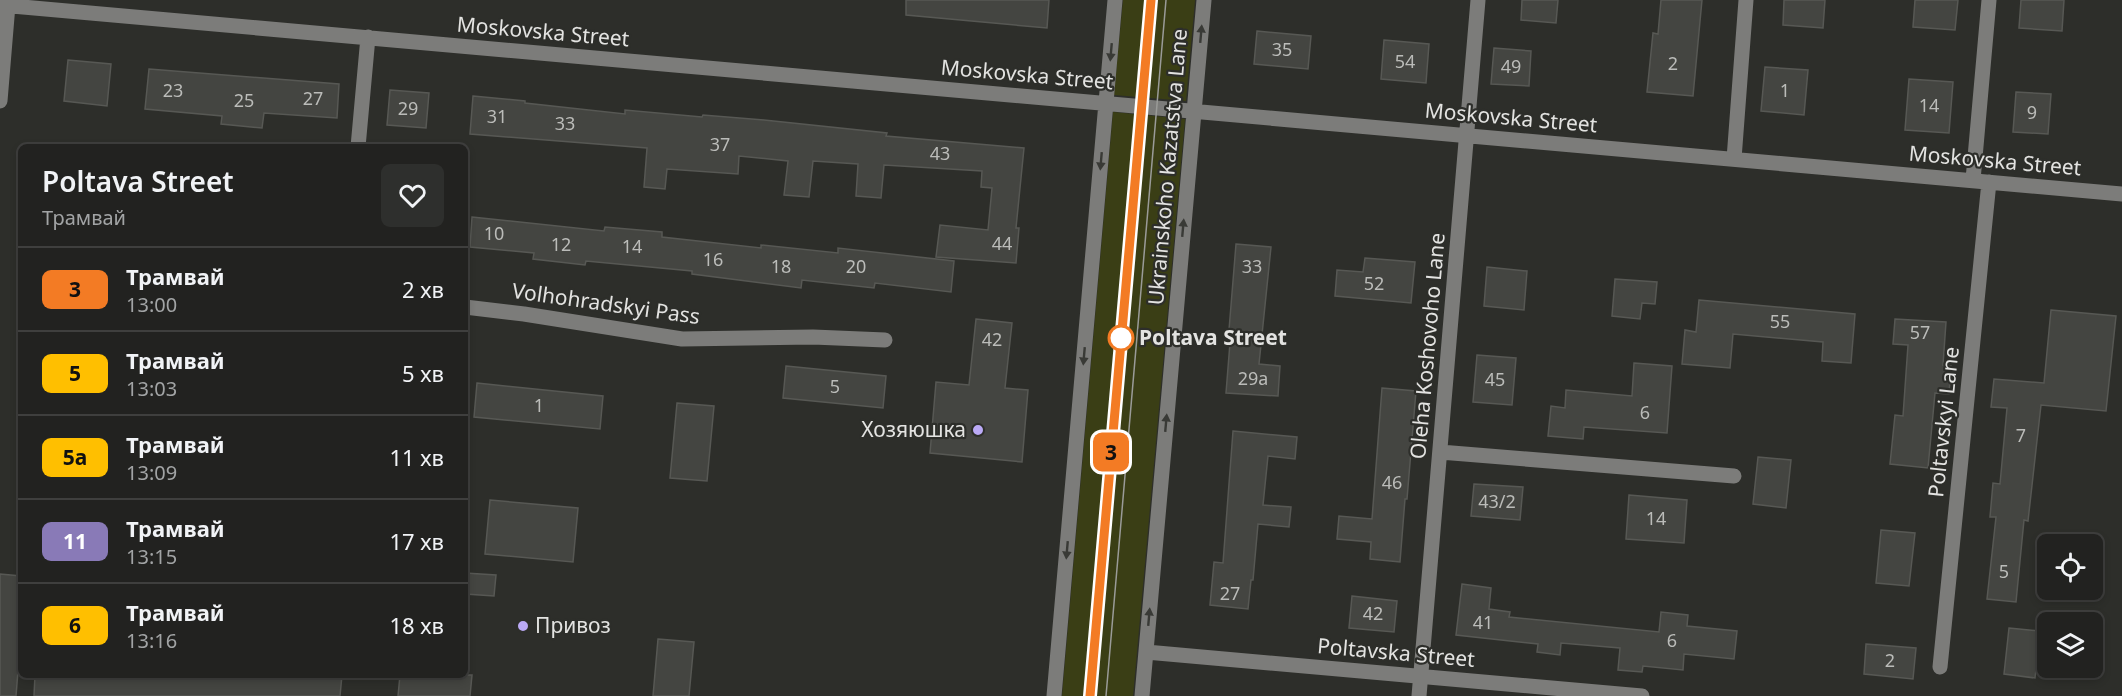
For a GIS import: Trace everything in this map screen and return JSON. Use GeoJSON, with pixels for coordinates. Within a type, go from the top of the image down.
{"type":"FeatureCollection","features":[{"type":"Feature","properties":{"kind":"street"},"geometry":{"type":"LineString","coordinates":[[1054,696],[1115,0]]}},
{"type":"Feature","properties":{"kind":"street","name":"Ukrainskoho Kazatstva Lane"},"geometry":{"type":"LineString","coordinates":[[1142,696],[1203,0]]}},
{"type":"Feature","properties":{"kind":"street","name":"Oleha Koshovoho Lane"},"geometry":{"type":"LineString","coordinates":[[1419,696],[1478,0]]}},
{"type":"Feature","properties":{"kind":"street"},"geometry":{"type":"LineString","coordinates":[[1734,159],[1746,0]]}},
{"type":"Feature","properties":{"kind":"street","name":"Poltavskyi Lane"},"geometry":{"type":"LineString","coordinates":[[1940,667],[1981,181],[1989,0]]}},
{"type":"Feature","properties":{"kind":"street"},"geometry":{"type":"LineString","coordinates":[[0,101],[4,5]]}},
{"type":"Feature","properties":{"kind":"street","name":"Moskovska Street"},"geometry":{"type":"LineString","coordinates":[[4,5],[2122,194]]}},
{"type":"Feature","properties":{"kind":"street"},"geometry":{"type":"LineString","coordinates":[[358,144],[368,37]]}},
{"type":"Feature","properties":{"kind":"street","name":"Volhohradskyi Pass"},"geometry":{"type":"LineString","coordinates":[[468,308],[524,314],[682,339],[813,337],[885,340]]}},
{"type":"Feature","properties":{"kind":"street"},"geometry":{"type":"LineString","coordinates":[[1440,452],[1734,476]]}},
{"type":"Feature","properties":{"kind":"street","name":"Poltavska Street"},"geometry":{"type":"LineString","coordinates":[[1146,652],[1642,696]]}},
{"type":"Feature","properties":{"kind":"green space"},"geometry":{"type":"Polygon","coordinates":[[[1123,0],[1195,0],[1186,101],[1114,95],[1123,0]]]}},
{"type":"Feature","properties":{"kind":"green space"},"geometry":{"type":"Polygon","coordinates":[[[1113,112],[1185,119],[1133,696],[1062,696],[1113,112]]]}},
{"type":"Feature","properties":{"kind":"building"},"geometry":{"type":"Polygon","coordinates":[[[906,0],[1049,0],[1047,28],[906,15],[906,0]]]}},
{"type":"Feature","properties":{"kind":"building"},"geometry":{"type":"Polygon","coordinates":[[[1522,0],[1558,0],[1556,23],[1521,20],[1522,0]]]}},
{"type":"Feature","properties":{"kind":"building"},"geometry":{"type":"Polygon","coordinates":[[[1661,0],[1702,0],[1693,96],[1647,92],[1653,33],[1658,34],[1661,0]]]}},
{"type":"Feature","properties":{"kind":"building"},"geometry":{"type":"Polygon","coordinates":[[[1784,0],[1825,0],[1823,28],[1783,25],[1784,0]]]}},
{"type":"Feature","properties":{"kind":"building"},"geometry":{"type":"Polygon","coordinates":[[[1915,0],[1958,0],[1955,30],[1913,27],[1915,0]]]}},
{"type":"Feature","properties":{"kind":"building"},"geometry":{"type":"Polygon","coordinates":[[[2021,0],[2064,0],[2062,31],[2019,28],[2021,0]]]}},
{"type":"Feature","properties":{"kind":"building"},"geometry":{"type":"Polygon","coordinates":[[[1257,31],[1311,36],[1308,69],[1254,64],[1257,31]]]}},
{"type":"Feature","properties":{"kind":"building"},"geometry":{"type":"Polygon","coordinates":[[[1384,40],[1429,44],[1426,83],[1381,79],[1384,40]]]}},
{"type":"Feature","properties":{"kind":"building"},"geometry":{"type":"Polygon","coordinates":[[[1494,48],[1531,51],[1529,86],[1491,84],[1494,48]]]}},
{"type":"Feature","properties":{"kind":"building"},"geometry":{"type":"Polygon","coordinates":[[[68,60],[111,64],[107,106],[64,101],[68,60]]]}},
{"type":"Feature","properties":{"kind":"building"},"geometry":{"type":"Polygon","coordinates":[[[1765,67],[1808,70],[1804,115],[1761,111],[1765,67]]]}},
{"type":"Feature","properties":{"kind":"building"},"geometry":{"type":"Polygon","coordinates":[[[149,69],[339,84],[337,118],[264,113],[262,128],[221,124],[222,116],[145,109],[149,69]]]}},
{"type":"Feature","properties":{"kind":"building"},"geometry":{"type":"Polygon","coordinates":[[[1909,79],[1953,82],[1949,133],[1905,130],[1909,79]]]}},
{"type":"Feature","properties":{"kind":"building"},"geometry":{"type":"Polygon","coordinates":[[[390,90],[429,93],[426,128],[387,125],[390,90]]]}},
{"type":"Feature","properties":{"kind":"building"},"geometry":{"type":"Polygon","coordinates":[[[2016,92],[2051,94],[2048,134],[2013,132],[2016,92]]]}},
{"type":"Feature","properties":{"kind":"building"},"geometry":{"type":"Polygon","coordinates":[[[473,96],[625,114],[625,110],[764,120],[887,133],[886,136],[1024,148],[1016,228],[1019,228],[1016,263],[936,257],[940,225],[988,230],[992,188],[981,187],[982,171],[884,165],[881,198],[856,196],[858,164],[813,161],[809,197],[784,195],[788,161],[739,156],[738,174],[667,169],[665,189],[644,187],[647,148],[470,134],[473,96]]]}},
{"type":"Feature","properties":{"kind":"building"},"geometry":{"type":"Polygon","coordinates":[[[472,217],[604,231],[605,227],[662,232],[662,237],[761,248],[761,245],[838,253],[838,248],[954,261],[951,292],[875,283],[874,288],[802,280],[801,288],[692,274],[692,271],[586,261],[585,265],[533,259],[534,253],[470,247],[472,217]]]}},
{"type":"Feature","properties":{"kind":"building"},"geometry":{"type":"Polygon","coordinates":[[[1236,244],[1271,247],[1259,364],[1280,366],[1278,396],[1226,393],[1236,244]]]}},
{"type":"Feature","properties":{"kind":"building"},"geometry":{"type":"Polygon","coordinates":[[[1365,258],[1415,262],[1411,303],[1335,296],[1337,270],[1363,272],[1365,258]]]}},
{"type":"Feature","properties":{"kind":"building"},"geometry":{"type":"Polygon","coordinates":[[[1487,267],[1527,271],[1524,310],[1484,306],[1487,267]]]}},
{"type":"Feature","properties":{"kind":"building"},"geometry":{"type":"Polygon","coordinates":[[[1615,279],[1657,282],[1655,304],[1642,303],[1640,319],[1612,316],[1615,279]]]}},
{"type":"Feature","properties":{"kind":"building"},"geometry":{"type":"Polygon","coordinates":[[[1699,300],[1855,314],[1851,363],[1822,361],[1823,342],[1733,334],[1730,368],[1682,364],[1685,330],[1696,332],[1699,300]]]}},
{"type":"Feature","properties":{"kind":"building"},"geometry":{"type":"Polygon","coordinates":[[[2051,310],[2116,316],[2106,411],[2041,405],[2028,521],[2024,520],[2016,602],[1987,599],[1996,517],[1990,517],[1993,483],[2000,484],[2007,408],[1991,407],[1994,379],[2044,383],[2051,310]]]}},
{"type":"Feature","properties":{"kind":"building"},"geometry":{"type":"Polygon","coordinates":[[[976,319],[1012,323],[1005,388],[1028,390],[1022,462],[930,453],[936,382],[969,385],[976,319]]]}},
{"type":"Feature","properties":{"kind":"building"},"geometry":{"type":"Polygon","coordinates":[[[1895,319],[1946,322],[1943,365],[1951,366],[1949,394],[1935,393],[1928,468],[1890,464],[1895,415],[1903,416],[1908,345],[1893,344],[1895,319]]]}},
{"type":"Feature","properties":{"kind":"building"},"geometry":{"type":"Polygon","coordinates":[[[1477,355],[1516,358],[1512,405],[1473,402],[1477,355]]]}},
{"type":"Feature","properties":{"kind":"building"},"geometry":{"type":"Polygon","coordinates":[[[1634,363],[1672,366],[1667,433],[1584,427],[1583,439],[1548,436],[1551,406],[1565,408],[1566,390],[1632,396],[1634,363]]]}},
{"type":"Feature","properties":{"kind":"building"},"geometry":{"type":"Polygon","coordinates":[[[786,366],[886,376],[883,408],[783,398],[786,366]]]}},
{"type":"Feature","properties":{"kind":"building"},"geometry":{"type":"Polygon","coordinates":[[[477,383],[603,396],[600,429],[474,417],[477,383]]]}},
{"type":"Feature","properties":{"kind":"building"},"geometry":{"type":"Polygon","coordinates":[[[1382,388],[1416,391],[1400,562],[1370,559],[1371,542],[1337,539],[1339,516],[1372,519],[1382,388]]]}},
{"type":"Feature","properties":{"kind":"building"},"geometry":{"type":"Polygon","coordinates":[[[677,403],[714,406],[707,481],[670,478],[677,403]]]}},
{"type":"Feature","properties":{"kind":"building"},"geometry":{"type":"Polygon","coordinates":[[[1233,431],[1297,437],[1295,459],[1268,456],[1263,505],[1291,507],[1289,527],[1258,524],[1248,609],[1210,605],[1214,562],[1223,563],[1233,431]]]}},
{"type":"Feature","properties":{"kind":"building"},"geometry":{"type":"Polygon","coordinates":[[[1758,457],[1791,460],[1786,508],[1753,504],[1758,457]]]}},
{"type":"Feature","properties":{"kind":"building"},"geometry":{"type":"Polygon","coordinates":[[[1474,484],[1523,487],[1520,520],[1471,516],[1474,484]]]}},
{"type":"Feature","properties":{"kind":"building"},"geometry":{"type":"Polygon","coordinates":[[[1629,495],[1687,500],[1684,543],[1626,539],[1629,495]]]}},
{"type":"Feature","properties":{"kind":"building"},"geometry":{"type":"Polygon","coordinates":[[[490,500],[578,508],[573,562],[485,554],[490,500]]]}},
{"type":"Feature","properties":{"kind":"building"},"geometry":{"type":"Polygon","coordinates":[[[1881,530],[1915,533],[1909,586],[1876,583],[1881,530]]]}},
{"type":"Feature","properties":{"kind":"building"},"geometry":{"type":"Polygon","coordinates":[[[468,573],[496,575],[494,596],[468,594],[468,573]]]}},
{"type":"Feature","properties":{"kind":"building"},"geometry":{"type":"Polygon","coordinates":[[[0,574],[18,576],[18,671],[16,696],[0,696],[0,574]]]}},
{"type":"Feature","properties":{"kind":"building"},"geometry":{"type":"Polygon","coordinates":[[[1462,584],[1491,588],[1489,609],[1510,612],[1509,617],[1659,632],[1661,612],[1688,615],[1687,626],[1737,631],[1734,659],[1684,654],[1683,670],[1643,666],[1642,672],[1618,670],[1620,648],[1561,643],[1560,655],[1537,652],[1538,644],[1456,635],[1462,584]]]}},
{"type":"Feature","properties":{"kind":"building"},"geometry":{"type":"Polygon","coordinates":[[[1352,596],[1397,601],[1394,632],[1349,628],[1352,596]]]}},
{"type":"Feature","properties":{"kind":"building"},"geometry":{"type":"Polygon","coordinates":[[[2009,628],[2037,631],[2035,678],[2004,674],[2009,628]]]}},
{"type":"Feature","properties":{"kind":"building"},"geometry":{"type":"Polygon","coordinates":[[[658,639],[694,642],[689,696],[653,696],[658,639]]]}},
{"type":"Feature","properties":{"kind":"building"},"geometry":{"type":"Polygon","coordinates":[[[1866,644],[1916,648],[1913,679],[1864,674],[1866,644]]]}},
{"type":"Feature","properties":{"kind":"building"},"geometry":{"type":"Polygon","coordinates":[[[468,675],[472,675],[470,696],[398,696],[400,678],[468,678],[468,675]]]}},
{"type":"Feature","properties":{"kind":"building"},"geometry":{"type":"Polygon","coordinates":[[[35,678],[342,678],[340,696],[34,696],[35,678]]]}},
{"type":"Feature","properties":{"kind":"tram line"},"geometry":{"type":"LineString","coordinates":[[1090,696],[1151,0]]}},
{"type":"Feature","properties":{"kind":"tram line","name":"3"},"geometry":{"type":"LineString","coordinates":[[1090,696],[1151,0]]}},
{"type":"Feature","properties":{"kind":"tram line"},"geometry":{"type":"LineString","coordinates":[[1106,696],[1166,0]]}},
{"type":"Feature","properties":{"kind":"place","name":"Poltava Street"},"geometry":{"type":"Point","coordinates":[1121,338]}},
{"type":"Feature","properties":{"kind":"place","name":"Хозяюшка"},"geometry":{"type":"Point","coordinates":[978,430]}},
{"type":"Feature","properties":{"kind":"place","name":"Привоз"},"geometry":{"type":"Point","coordinates":[523,626]}}]}
